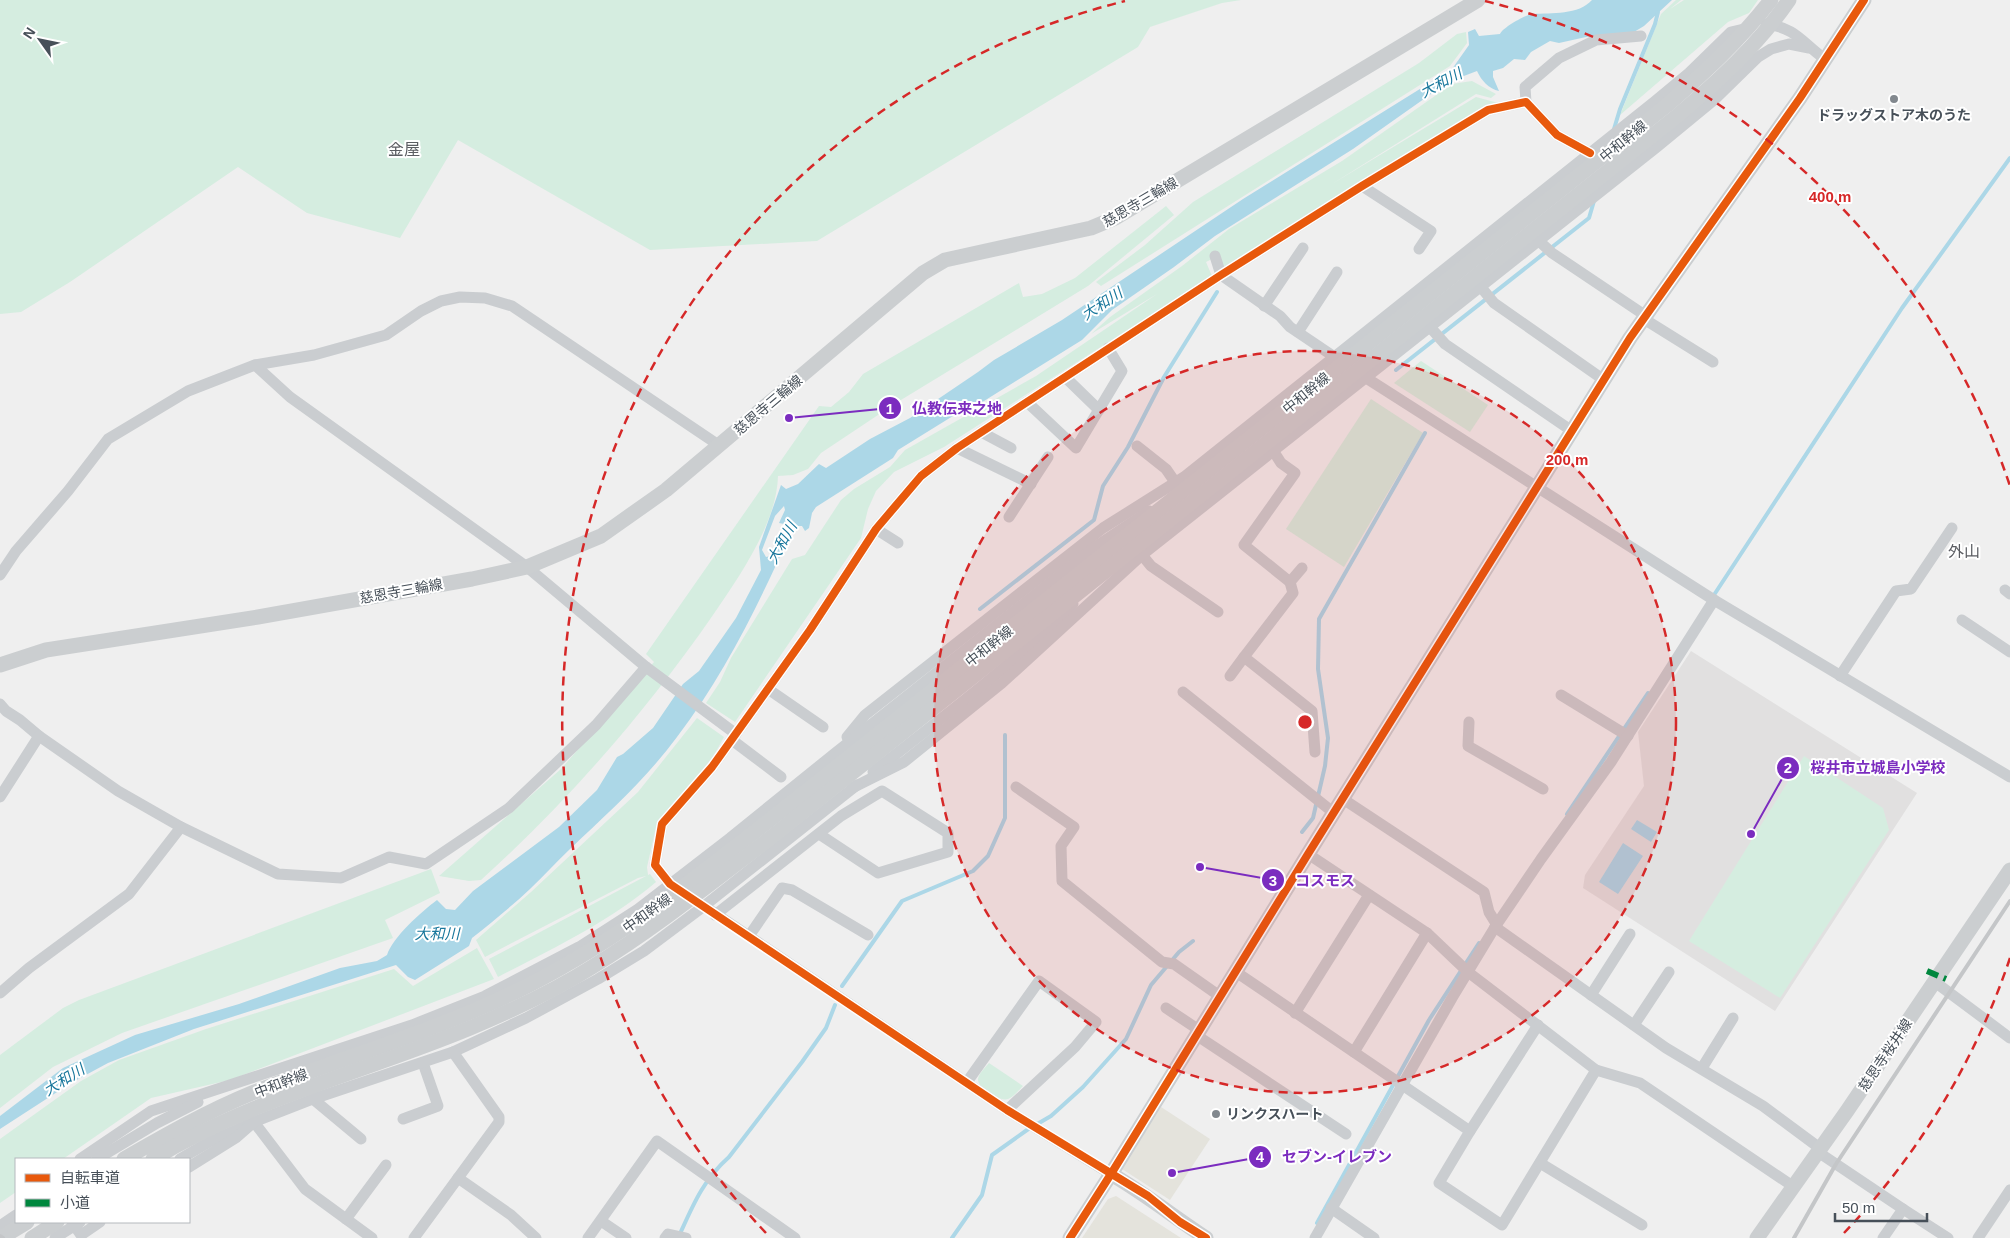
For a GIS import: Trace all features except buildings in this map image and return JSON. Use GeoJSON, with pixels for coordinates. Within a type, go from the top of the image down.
{"type":"FeatureCollection","features":[{"type":"Feature","properties":{"kind":"main road","name":"慈恩寺三輪線"},"geometry":{"type":"LineString","coordinates":[[0,665],[46,650],[258,617],[472,579],[527,567],[601,536],[666,490],[720,446],[923,273],[945,260],[1091,228],[1168,192],[1478,0]]}},
{"type":"Feature","properties":{"kind":"main road","name":"中和幹線"},"geometry":{"type":"LineString","coordinates":[[126,1158],[175,1130],[251,1094],[459,1017],[528,985],[604,943],[672,896],[715,871],[1104,572],[1666,106],[1711,67],[1742,35],[1771,0]]}},
{"type":"Feature","properties":{"kind":"main road","name":"中和幹線"},"geometry":{"type":"LineString","coordinates":[[155,1158],[174,1146],[230,1118],[470,1028],[535,998],[598,963],[635,939],[1179,487],[1319,393],[1678,116],[1728,71],[1754,44],[1789,0]]}},
{"type":"Feature","properties":{"kind":"main road"},"geometry":{"type":"LineString","coordinates":[[1070,1238],[1604,380],[1645,317],[1800,98],[1864,0]]}},
{"type":"Feature","properties":{"kind":"main road","name":"慈恩寺桜井線"},"geometry":{"type":"LineString","coordinates":[[1757,1238],[1935,982],[2010,870]]}},
{"type":"Feature","properties":{"kind":"main road"},"geometry":{"type":"LineString","coordinates":[[1111,1174],[1148,1196],[1180,1222],[1206,1238]]}},
{"type":"Feature","properties":{"kind":"main road"},"geometry":{"type":"LineString","coordinates":[[1,1238],[25,1223]]}},
{"type":"Feature","properties":{"kind":"main road"},"geometry":{"type":"LineString","coordinates":[[32,1238],[55,1223]]}},
{"type":"Feature","properties":{"kind":"street"},"geometry":{"type":"LineString","coordinates":[[81,1158],[151,1111],[221,1090],[412,1025],[485,996],[580,947],[638,909],[1095,547],[1179,487],[1334,357],[1689,73],[1731,32],[1762,24],[1781,26],[1800,37],[1809,48],[1825,59]]}},
{"type":"Feature","properties":{"kind":"street"},"geometry":{"type":"LineString","coordinates":[[1590,153],[1557,135],[1526,102],[1525,87],[1558,58],[1596,40],[1641,36]]}},
{"type":"Feature","properties":{"kind":"street"},"geometry":{"type":"LineString","coordinates":[[852,788],[904,762],[934,738],[1002,683],[1142,556],[1657,147],[1714,100],[1758,57],[1778,45],[1789,44],[1809,48]]}},
{"type":"Feature","properties":{"kind":"street"},"geometry":{"type":"LineString","coordinates":[[670,884],[655,865],[662,824],[712,767],[768,689],[876,529],[921,476],[957,448],[1108,348],[1362,186],[1488,110],[1526,102]]}},
{"type":"Feature","properties":{"kind":"street"},"geometry":{"type":"LineString","coordinates":[[1362,186],[1431,230],[1419,249]]}},
{"type":"Feature","properties":{"kind":"street"},"geometry":{"type":"LineString","coordinates":[[1539,241],[1552,253],[1713,362]]}},
{"type":"Feature","properties":{"kind":"street"},"geometry":{"type":"LineString","coordinates":[[1264,306],[1303,248]]}},
{"type":"Feature","properties":{"kind":"street"},"geometry":{"type":"LineString","coordinates":[[1215,256],[1221,275],[1280,316],[1290,327],[1366,378],[1713,599],[2010,776]]}},
{"type":"Feature","properties":{"kind":"street"},"geometry":{"type":"LineString","coordinates":[[1298,332],[1337,272]]}},
{"type":"Feature","properties":{"kind":"street"},"geometry":{"type":"LineString","coordinates":[[1480,286],[1494,303],[1604,380]]}},
{"type":"Feature","properties":{"kind":"street"},"geometry":{"type":"LineString","coordinates":[[0,575],[16,552],[68,491],[108,439],[188,391],[255,366],[314,355],[386,335],[421,311],[440,301],[460,297],[486,298],[512,306],[720,446]]}},
{"type":"Feature","properties":{"kind":"street"},"geometry":{"type":"LineString","coordinates":[[1430,327],[1446,344],[1572,431]]}},
{"type":"Feature","properties":{"kind":"street"},"geometry":{"type":"LineString","coordinates":[[1027,402],[1076,448],[1122,371],[1108,348]]}},
{"type":"Feature","properties":{"kind":"street"},"geometry":{"type":"LineString","coordinates":[[255,366],[290,397],[527,567],[646,667],[734,737],[781,778]]}},
{"type":"Feature","properties":{"kind":"street"},"geometry":{"type":"LineString","coordinates":[[1065,377],[1099,410]]}},
{"type":"Feature","properties":{"kind":"street"},"geometry":{"type":"LineString","coordinates":[[981,432],[1011,448]]}},
{"type":"Feature","properties":{"kind":"street"},"geometry":{"type":"LineString","coordinates":[[1137,446],[1166,469],[1179,487]]}},
{"type":"Feature","properties":{"kind":"street"},"geometry":{"type":"LineString","coordinates":[[957,448],[1031,484]]}},
{"type":"Feature","properties":{"kind":"street"},"geometry":{"type":"LineString","coordinates":[[1230,676],[1294,593],[1290,582],[1244,546],[1295,473],[1281,463],[1274,452]]}},
{"type":"Feature","properties":{"kind":"street"},"geometry":{"type":"LineString","coordinates":[[1010,517],[1048,457]]}},
{"type":"Feature","properties":{"kind":"street"},"geometry":{"type":"LineString","coordinates":[[1840,676],[1896,591],[1911,589],[1952,528]]}},
{"type":"Feature","properties":{"kind":"street"},"geometry":{"type":"LineString","coordinates":[[876,529],[898,543]]}},
{"type":"Feature","properties":{"kind":"street"},"geometry":{"type":"LineString","coordinates":[[1142,556],[1151,566],[1218,612]]}},
{"type":"Feature","properties":{"kind":"street"},"geometry":{"type":"LineString","coordinates":[[1290,582],[1302,568]]}},
{"type":"Feature","properties":{"kind":"street"},"geometry":{"type":"LineString","coordinates":[[182,1158],[209,1142],[313,1099],[454,1052],[526,1018],[598,979],[644,951],[704,906],[1015,660],[1042,636],[1104,572]]}},
{"type":"Feature","properties":{"kind":"street"},"geometry":{"type":"LineString","coordinates":[[1315,1238],[1397,1083],[1463,967],[1496,925],[1541,859],[1713,599]]}},
{"type":"Feature","properties":{"kind":"street"},"geometry":{"type":"LineString","coordinates":[[1962,620],[2010,652]]}},
{"type":"Feature","properties":{"kind":"street"},"geometry":{"type":"LineString","coordinates":[[1244,657],[1312,711],[1315,752]]}},
{"type":"Feature","properties":{"kind":"street"},"geometry":{"type":"LineString","coordinates":[[2,712],[20,720],[39,736],[118,791],[180,827],[278,874],[341,878],[389,857],[426,864],[509,808],[596,725],[646,667]]}},
{"type":"Feature","properties":{"kind":"street"},"geometry":{"type":"LineString","coordinates":[[768,689],[823,727]]}},
{"type":"Feature","properties":{"kind":"street"},"geometry":{"type":"LineString","coordinates":[[1183,692],[1334,813]]}},
{"type":"Feature","properties":{"kind":"street"},"geometry":{"type":"LineString","coordinates":[[1561,695],[1623,733]]}},
{"type":"Feature","properties":{"kind":"street"},"geometry":{"type":"LineString","coordinates":[[1469,722],[1468,746],[1543,789]]}},
{"type":"Feature","properties":{"kind":"street"},"geometry":{"type":"LineString","coordinates":[[0,798],[39,736]]}},
{"type":"Feature","properties":{"kind":"street"},"geometry":{"type":"LineString","coordinates":[[1016,787],[1074,827],[1061,846],[1062,881],[1168,963],[1221,997]]}},
{"type":"Feature","properties":{"kind":"street"},"geometry":{"type":"LineString","coordinates":[[716,915],[841,816],[882,791],[948,833],[948,852],[878,873],[819,834]]}},
{"type":"Feature","properties":{"kind":"street"},"geometry":{"type":"LineString","coordinates":[[1343,799],[1484,892],[1489,912],[1496,925],[1591,995],[1666,1048],[1763,1106],[1819,1150],[1948,1238]]}},
{"type":"Feature","properties":{"kind":"street"},"geometry":{"type":"LineString","coordinates":[[0,993],[29,968],[129,894],[180,827]]}},
{"type":"Feature","properties":{"kind":"street"},"geometry":{"type":"LineString","coordinates":[[1308,854],[1427,933],[1463,967],[1596,1070],[1640,1083],[1794,1187]]}},
{"type":"Feature","properties":{"kind":"street"},"geometry":{"type":"LineString","coordinates":[[749,936],[782,888],[792,890],[868,935]]}},
{"type":"Feature","properties":{"kind":"street"},"geometry":{"type":"LineString","coordinates":[[1295,1013],[1369,895]]}},
{"type":"Feature","properties":{"kind":"street"},"geometry":{"type":"LineString","coordinates":[[704,906],[1007,1110],[1111,1174]]}},
{"type":"Feature","properties":{"kind":"street"},"geometry":{"type":"LineString","coordinates":[[1354,1052],[1427,933]]}},
{"type":"Feature","properties":{"kind":"street"},"geometry":{"type":"LineString","coordinates":[[1591,995],[1630,934]]}},
{"type":"Feature","properties":{"kind":"street"},"geometry":{"type":"LineString","coordinates":[[1236,972],[1470,1131]]}},
{"type":"Feature","properties":{"kind":"street"},"geometry":{"type":"LineString","coordinates":[[1634,1025],[1669,972]]}},
{"type":"Feature","properties":{"kind":"street"},"geometry":{"type":"LineString","coordinates":[[968,1082],[1039,981],[1096,1022],[1075,1047],[1007,1110]]}},
{"type":"Feature","properties":{"kind":"street"},"geometry":{"type":"LineString","coordinates":[[1935,982],[2010,1038]]}},
{"type":"Feature","properties":{"kind":"street"},"geometry":{"type":"LineString","coordinates":[[1166,1008],[1346,1134]]}},
{"type":"Feature","properties":{"kind":"street"},"geometry":{"type":"LineString","coordinates":[[1702,1068],[1733,1018]]}},
{"type":"Feature","properties":{"kind":"street"},"geometry":{"type":"LineString","coordinates":[[1538,1025],[1470,1131],[1439,1184],[1502,1225],[1596,1070]]}},
{"type":"Feature","properties":{"kind":"street"},"geometry":{"type":"LineString","coordinates":[[414,1238],[499,1122],[500,1117],[454,1052]]}},
{"type":"Feature","properties":{"kind":"street"},"geometry":{"type":"LineString","coordinates":[[403,1119],[438,1106],[423,1062]]}},
{"type":"Feature","properties":{"kind":"street"},"geometry":{"type":"LineString","coordinates":[[99,1158],[157,1123],[221,1090]]}},
{"type":"Feature","properties":{"kind":"street"},"geometry":{"type":"LineString","coordinates":[[313,1099],[361,1139]]}},
{"type":"Feature","properties":{"kind":"street"},"geometry":{"type":"LineString","coordinates":[[190,1165],[237,1137],[254,1122]]}},
{"type":"Feature","properties":{"kind":"street"},"geometry":{"type":"LineString","coordinates":[[254,1122],[305,1189],[372,1238]]}},
{"type":"Feature","properties":{"kind":"street"},"geometry":{"type":"LineString","coordinates":[[588,1238],[657,1141],[795,1238]]}},
{"type":"Feature","properties":{"kind":"street"},"geometry":{"type":"LineString","coordinates":[[1540,1163],[1642,1225]]}},
{"type":"Feature","properties":{"kind":"street"},"geometry":{"type":"LineString","coordinates":[[346,1219],[386,1165]]}},
{"type":"Feature","properties":{"kind":"street"},"geometry":{"type":"LineString","coordinates":[[458,1178],[511,1215],[536,1238]]}},
{"type":"Feature","properties":{"kind":"street"},"geometry":{"type":"LineString","coordinates":[[1978,1238],[2010,1190]]}},
{"type":"Feature","properties":{"kind":"street"},"geometry":{"type":"LineString","coordinates":[[1331,1208],[1374,1238]]}},
{"type":"Feature","properties":{"kind":"street"},"geometry":{"type":"LineString","coordinates":[[1883,1238],[1903,1209]]}},
{"type":"Feature","properties":{"kind":"street"},"geometry":{"type":"LineString","coordinates":[[0,1226],[15,1216]]}},
{"type":"Feature","properties":{"kind":"street"},"geometry":{"type":"LineString","coordinates":[[601,1221],[626,1238]]}},
{"type":"Feature","properties":{"kind":"street"},"geometry":{"type":"LineString","coordinates":[[73,1223],[81,1235],[99,1223]]}},
{"type":"Feature","properties":{"kind":"street"},"geometry":{"type":"LineString","coordinates":[[55,1238],[78,1223]]}},
{"type":"Feature","properties":{"kind":"shaded area"},"geometry":{"type":"Polygon","coordinates":[[[1691,651],[1917,793],[1775,1011],[1583,888],[1585,875],[1644,786],[1638,732],[1691,651]]]}},
{"type":"Feature","properties":{"kind":"shaded area"},"geometry":{"type":"Polygon","coordinates":[[[1161,1107],[1210,1139],[1170,1200],[1122,1169],[1161,1107]]]}},
{"type":"Feature","properties":{"kind":"shaded area"},"geometry":{"type":"Polygon","coordinates":[[[1116,1196],[1181,1238],[1082,1238],[1108,1199],[1116,1196]]]}},
{"type":"Feature","properties":{"kind":"green space"},"geometry":{"type":"Polygon","coordinates":[[[0,0],[1241,0],[1222,3],[1150,27],[1138,47],[817,241],[650,250],[458,140],[400,238],[307,213],[238,167],[70,282],[21,312],[0,314],[0,0]]]}},
{"type":"Feature","properties":{"kind":"green space"},"geometry":{"type":"Polygon","coordinates":[[[1676,0],[1681,0],[1670,9],[1684,0],[1758,0],[1749,13],[1728,22],[1620,115],[1661,14],[1676,0]]]}},
{"type":"Feature","properties":{"kind":"green space"},"geometry":{"type":"Polygon","coordinates":[[[1466,32],[1467,43],[1450,66],[1101,286],[1096,282],[1145,245],[1193,202],[1419,63],[1457,34],[1466,32]]]}},
{"type":"Feature","properties":{"kind":"green space"},"geometry":{"type":"Polygon","coordinates":[[[1472,81],[1496,94],[1491,98],[1476,94],[1332,184],[1476,97],[1502,104],[1219,272],[1216,257],[1206,262],[1212,276],[944,447],[894,472],[876,491],[868,509],[861,538],[735,722],[706,703],[720,682],[731,658],[792,559],[805,555],[841,500],[854,489],[890,467],[905,450],[1036,376],[1157,294],[1091,334],[1110,317],[1182,266],[1229,229],[1342,161],[1452,84],[1472,81]]]}},
{"type":"Feature","properties":{"kind":"green space"},"geometry":{"type":"Polygon","coordinates":[[[1166,206],[1174,215],[1088,286],[896,403],[821,453],[808,469],[793,475],[778,476],[771,512],[764,531],[745,567],[687,651],[633,721],[545,819],[481,880],[469,881],[439,876],[561,769],[654,662],[646,654],[819,406],[831,407],[849,392],[863,374],[1019,283],[1023,297],[1042,294],[1075,278],[1166,206]]]}},
{"type":"Feature","properties":{"kind":"green space"},"geometry":{"type":"Polygon","coordinates":[[[1421,361],[1488,405],[1470,432],[1394,383],[1421,361]]]}},
{"type":"Feature","properties":{"kind":"green space"},"geometry":{"type":"Polygon","coordinates":[[[1371,399],[1423,433],[1344,567],[1286,529],[1371,399]]]}},
{"type":"Feature","properties":{"kind":"green space"},"geometry":{"type":"Polygon","coordinates":[[[697,718],[724,737],[713,757],[657,823],[647,867],[648,875],[650,874],[656,882],[600,922],[498,977],[489,959],[646,876],[638,878],[485,957],[476,940],[531,892],[638,792],[697,718]]]}},
{"type":"Feature","properties":{"kind":"green space"},"geometry":{"type":"Polygon","coordinates":[[[1804,756],[1883,808],[1889,830],[1780,998],[1689,941],[1804,756]]]}},
{"type":"Feature","properties":{"kind":"green space"},"geometry":{"type":"Polygon","coordinates":[[[431,869],[440,893],[385,920],[393,938],[122,1033],[53,1067],[0,1108],[0,1055],[63,1008],[79,1000],[431,869]]]}},
{"type":"Feature","properties":{"kind":"green space"},"geometry":{"type":"Polygon","coordinates":[[[477,948],[494,979],[230,1080],[151,1098],[64,1158],[15,1158],[15,1193],[0,1203],[0,1139],[81,1081],[119,1060],[206,1029],[394,969],[413,986],[477,948]]]}},
{"type":"Feature","properties":{"kind":"green space"},"geometry":{"type":"Polygon","coordinates":[[[989,1063],[1023,1086],[1008,1099],[989,1094],[981,1086],[978,1079],[989,1063]]]}},
{"type":"Feature","properties":{"kind":"water","name":"大和川"},"geometry":{"type":"Polygon","coordinates":[[[1592,0],[1672,0],[1644,26],[1634,32],[1586,37],[1559,43],[1550,41],[1531,52],[1525,60],[1514,59],[1503,68],[1493,71],[1493,77],[1499,91],[1486,84],[1477,71],[1448,82],[1353,149],[1215,236],[1112,310],[1082,340],[984,401],[961,411],[898,450],[893,458],[816,507],[812,513],[809,528],[805,531],[802,526],[794,526],[742,635],[695,713],[677,737],[653,767],[626,795],[535,884],[472,938],[469,946],[415,980],[408,977],[396,965],[194,1029],[108,1063],[71,1083],[0,1129],[0,1116],[63,1068],[135,1035],[239,1004],[340,968],[377,961],[387,955],[401,933],[437,900],[446,909],[455,910],[473,891],[559,827],[597,790],[617,757],[653,728],[683,684],[699,671],[736,618],[761,570],[759,547],[781,485],[786,489],[798,484],[819,464],[826,468],[870,439],[910,418],[994,360],[1062,320],[1243,199],[1452,69],[1469,45],[1468,32],[1475,29],[1479,36],[1500,34],[1509,25],[1530,15],[1572,11],[1592,0]],[[784,506],[775,516],[762,550],[766,557],[770,556],[785,528],[784,524],[779,523],[785,510],[784,506]]]}},
{"type":"Feature","properties":{"kind":"water"},"geometry":{"type":"Polygon","coordinates":[[[1637,820],[1657,832],[1651,842],[1631,829],[1637,820]]]}},
{"type":"Feature","properties":{"kind":"water"},"geometry":{"type":"Polygon","coordinates":[[[1623,843],[1643,856],[1618,894],[1599,882],[1623,843]]]}},
{"type":"Feature","properties":{"kind":"waterway"},"geometry":{"type":"LineString","coordinates":[[1614,129],[1658,12]]}},
{"type":"Feature","properties":{"kind":"waterway"},"geometry":{"type":"LineString","coordinates":[[1712,598],[1902,308],[2010,158]]}},
{"type":"Feature","properties":{"kind":"waterway"},"geometry":{"type":"LineString","coordinates":[[1396,370],[1589,218],[1594,201]]}},
{"type":"Feature","properties":{"kind":"waterway"},"geometry":{"type":"LineString","coordinates":[[980,609],[1094,520],[1103,486],[1128,447],[1164,377],[1217,292]]}},
{"type":"Feature","properties":{"kind":"waterway"},"geometry":{"type":"LineString","coordinates":[[1302,832],[1313,818],[1325,766],[1328,738],[1318,669],[1319,619],[1425,433]]}},
{"type":"Feature","properties":{"kind":"waterway"},"geometry":{"type":"LineString","coordinates":[[1567,814],[1648,693]]}},
{"type":"Feature","properties":{"kind":"waterway"},"geometry":{"type":"LineString","coordinates":[[842,986],[902,901],[973,871],[988,856],[1005,818],[1005,735]]}},
{"type":"Feature","properties":{"kind":"waterway"},"geometry":{"type":"LineString","coordinates":[[952,1238],[982,1195],[992,1155],[1027,1130],[1051,1116],[1083,1087],[1126,1039],[1151,985],[1179,952],[1193,941]]}},
{"type":"Feature","properties":{"kind":"waterway"},"geometry":{"type":"LineString","coordinates":[[1317,1223],[1429,1020],[1479,943]]}},
{"type":"Feature","properties":{"kind":"waterway"},"geometry":{"type":"LineString","coordinates":[[679,1236],[705,1184],[729,1157],[802,1062],[826,1028],[835,1005]]}},
{"type":"Feature","properties":{"kind":"railway"},"geometry":{"type":"LineString","coordinates":[[1794,1238],[1836,1164],[2010,901]]}},
{"type":"Feature","properties":{"kind":"marked path"},"geometry":{"type":"LineString","coordinates":[[1927,971],[1946,979]]}},
{"type":"Feature","properties":{"kind":"cycle path"},"geometry":{"type":"LineString","coordinates":[[1070,1238],[1630,338],[1800,98],[1864,0]]}},
{"type":"Feature","properties":{"kind":"cycle path"},"geometry":{"type":"LineString","coordinates":[[1206,1238],[1180,1222],[1148,1196],[1007,1110],[670,884],[655,865],[662,824],[712,767],[810,630],[876,529],[921,476],[957,448],[1221,275],[1362,186],[1488,110],[1526,102],[1557,135],[1590,153]]}},
{"type":"Feature","properties":{"kind":"place","name":"ドラッグストア木のうた"},"geometry":{"type":"Point","coordinates":[1894,99]}},
{"type":"Feature","properties":{"kind":"place","name":"仏教伝来之地"},"geometry":{"type":"Point","coordinates":[789,418]}},
{"type":"Feature","properties":{"kind":"place","name":"桜井市立城島小学校"},"geometry":{"type":"Point","coordinates":[1751,834]}},
{"type":"Feature","properties":{"kind":"place","name":"コスモス"},"geometry":{"type":"Point","coordinates":[1200,867]}},
{"type":"Feature","properties":{"kind":"place","name":"リンクスハート"},"geometry":{"type":"Point","coordinates":[1216,1114]}},
{"type":"Feature","properties":{"kind":"place","name":"セブン-イレブン"},"geometry":{"type":"Point","coordinates":[1172,1173]}},
{"type":"Feature","properties":{"kind":"district","name":"金屋"},"geometry":{"type":"Point","coordinates":[404,149]}},
{"type":"Feature","properties":{"kind":"district","name":"外山"},"geometry":{"type":"Point","coordinates":[1964,551]}}]}
